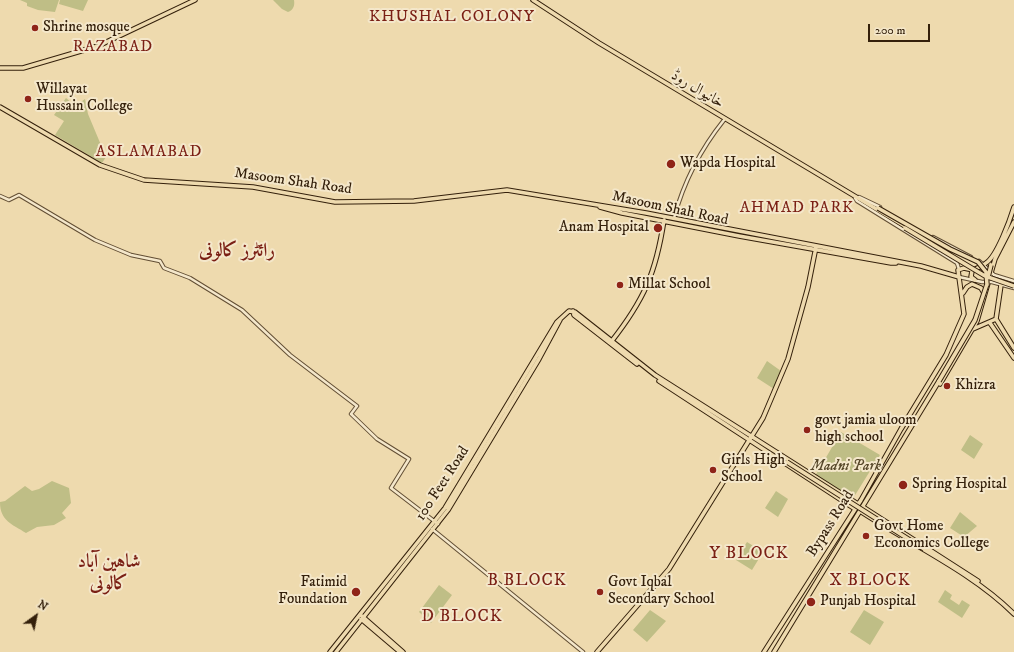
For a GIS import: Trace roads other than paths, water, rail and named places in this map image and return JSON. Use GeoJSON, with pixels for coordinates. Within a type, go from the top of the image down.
{"type":"FeatureCollection","features":[{"type":"Feature","properties":{"kind":"main road"},"geometry":{"type":"LineString","coordinates":[[0,68],[23,68],[98,46],[195,0]]}},
{"type":"Feature","properties":{"kind":"main road","name":"خانیوال روڈ"},"geometry":{"type":"LineString","coordinates":[[529,0],[601,46],[695,101],[724,120],[865,201],[912,231],[985,273],[1014,286]]}},
{"type":"Feature","properties":{"kind":"main road","name":"خانیوال روڈ"},"geometry":{"type":"LineString","coordinates":[[533,0],[599,43],[985,276],[1014,286]]}},
{"type":"Feature","properties":{"kind":"main road","name":"Masoom Shah Road"},"geometry":{"type":"LineString","coordinates":[[0,106],[100,165],[144,180],[253,187],[335,202],[414,201],[507,190],[674,219],[692,224]]}},
{"type":"Feature","properties":{"kind":"main road"},"geometry":{"type":"LineString","coordinates":[[865,201],[950,249],[978,262],[986,272],[988,284]]}},
{"type":"Feature","properties":{"kind":"main road"},"geometry":{"type":"LineString","coordinates":[[959,268],[973,270],[983,265],[990,259],[1007,229],[1014,207]]}},
{"type":"Feature","properties":{"kind":"main road"},"geometry":{"type":"LineString","coordinates":[[933,392],[939,386],[973,329],[985,297],[993,260],[1010,226],[1014,214]]}},
{"type":"Feature","properties":{"kind":"main road","name":"Masoom Shah Road"},"geometry":{"type":"LineString","coordinates":[[646,215],[664,220],[692,224],[816,249],[901,262],[959,277]]}},
{"type":"Feature","properties":{"kind":"main road"},"geometry":{"type":"LineString","coordinates":[[611,342],[635,309],[654,272],[664,220]]}},
{"type":"Feature","properties":{"kind":"main road"},"geometry":{"type":"LineString","coordinates":[[774,652],[933,392],[975,320],[992,273],[997,254],[1014,222]]}},
{"type":"Feature","properties":{"kind":"main road"},"geometry":{"type":"LineString","coordinates":[[597,652],[669,569],[763,418],[786,366],[808,287],[816,249]]}},
{"type":"Feature","properties":{"kind":"main road","name":"Bypass Road"},"geometry":{"type":"LineString","coordinates":[[764,652],[855,509],[946,355],[963,318],[964,310],[958,272],[959,268]]}},
{"type":"Feature","properties":{"kind":"main road"},"geometry":{"type":"LineString","coordinates":[[973,270],[971,276],[975,280]]}},
{"type":"Feature","properties":{"kind":"main road"},"geometry":{"type":"LineString","coordinates":[[962,294],[967,287],[976,284],[983,290],[985,297]]}},
{"type":"Feature","properties":{"kind":"main road"},"geometry":{"type":"LineString","coordinates":[[1001,285],[996,319],[1014,348]]}},
{"type":"Feature","properties":{"kind":"main road","name":"100 Feet Road"},"geometry":{"type":"LineString","coordinates":[[336,652],[361,617],[436,523],[560,319],[566,312],[573,312],[655,375],[750,438],[858,504]]}},
{"type":"Feature","properties":{"kind":"main road"},"geometry":{"type":"LineString","coordinates":[[973,329],[990,323],[996,319]]}},
{"type":"Feature","properties":{"kind":"main road"},"geometry":{"type":"LineString","coordinates":[[990,323],[1014,358]]}},
{"type":"Feature","properties":{"kind":"main road"},"geometry":{"type":"LineString","coordinates":[[1004,343],[1009,340]]}},
{"type":"Feature","properties":{"kind":"main road"},"geometry":{"type":"LineString","coordinates":[[775,454],[933,554]]}},
{"type":"Feature","properties":{"kind":"main road","name":"100 Feet Road"},"geometry":{"type":"LineString","coordinates":[[775,454],[855,509]]}},
{"type":"Feature","properties":{"kind":"main road"},"geometry":{"type":"LineString","coordinates":[[863,506],[988,591],[1014,613]]}},
{"type":"Feature","properties":{"kind":"main road"},"geometry":{"type":"LineString","coordinates":[[860,511],[933,554]]}},
{"type":"Feature","properties":{"kind":"main road"},"geometry":{"type":"LineString","coordinates":[[361,617],[400,652]]}},
{"type":"Feature","properties":{"kind":"main road"},"geometry":{"type":"LineString","coordinates":[[361,617],[403,652]]}},
{"type":"Feature","properties":{"kind":"main road","name":"100 Feet Road"},"geometry":{"type":"LineString","coordinates":[[330,652],[361,617]]}},
{"type":"Feature","properties":{"kind":"street"},"geometry":{"type":"LineString","coordinates":[[674,219],[679,199],[696,159],[724,120]]}},
{"type":"Feature","properties":{"kind":"street"},"geometry":{"type":"LineString","coordinates":[[0,196],[9,200],[19,195],[95,240],[131,256],[160,261],[164,268],[190,278],[242,310],[290,355],[357,406],[351,414],[372,435],[410,459],[391,488],[436,523]]}},
{"type":"Feature","properties":{"kind":"street"},"geometry":{"type":"LineString","coordinates":[[856,197],[857,201],[957,263],[959,268]]}},
{"type":"Feature","properties":{"kind":"street","name":"خانیوال روڈ"},"geometry":{"type":"LineString","coordinates":[[856,197],[868,200],[983,265],[992,273],[1014,281]]}},
{"type":"Feature","properties":{"kind":"street"},"geometry":{"type":"LineString","coordinates":[[959,277],[988,284],[1007,287],[1014,286]]}},
{"type":"Feature","properties":{"kind":"street"},"geometry":{"type":"LineString","coordinates":[[1007,287],[1012,285],[1009,280]]}},
{"type":"Feature","properties":{"kind":"street"},"geometry":{"type":"LineString","coordinates":[[431,529],[583,652]]}},
{"type":"Feature","properties":{"kind":"place","name":"Shrine mosque"},"geometry":{"type":"Point","coordinates":[35,28]}},
{"type":"Feature","properties":{"kind":"place","name":"Willayat Hussain College"},"geometry":{"type":"Point","coordinates":[28,99]}},
{"type":"Feature","properties":{"kind":"place","name":"Wapda Hospital"},"geometry":{"type":"Point","coordinates":[671,164]}},
{"type":"Feature","properties":{"kind":"place","name":"Anam Hospital"},"geometry":{"type":"Point","coordinates":[658,228]}},
{"type":"Feature","properties":{"kind":"place","name":"Millat School"},"geometry":{"type":"Point","coordinates":[620,285]}},
{"type":"Feature","properties":{"kind":"place","name":"Khizra"},"geometry":{"type":"Point","coordinates":[947,386]}},
{"type":"Feature","properties":{"kind":"place","name":"govt jamia uloom high school"},"geometry":{"type":"Point","coordinates":[807,430]}},
{"type":"Feature","properties":{"kind":"place","name":"Girls High School"},"geometry":{"type":"Point","coordinates":[713,470]}},
{"type":"Feature","properties":{"kind":"place","name":"Spring Hospital"},"geometry":{"type":"Point","coordinates":[903,485]}},
{"type":"Feature","properties":{"kind":"place","name":"Govt Home Economics College"},"geometry":{"type":"Point","coordinates":[866,536]}},
{"type":"Feature","properties":{"kind":"place","name":"Fatimid Foundation"},"geometry":{"type":"Point","coordinates":[356,592]}},
{"type":"Feature","properties":{"kind":"place","name":"Govt Iqbal Secondary School"},"geometry":{"type":"Point","coordinates":[600,592]}},
{"type":"Feature","properties":{"kind":"place","name":"Punjab Hospital"},"geometry":{"type":"Point","coordinates":[811,602]}},
{"type":"Feature","properties":{"kind":"district","name":"KHUSHAL COLONY"},"geometry":{"type":"Point","coordinates":[452,18]}},
{"type":"Feature","properties":{"kind":"district","name":"RAZABAD"},"geometry":{"type":"Point","coordinates":[113,48]}},
{"type":"Feature","properties":{"kind":"district","name":"ASLAMABAD"},"geometry":{"type":"Point","coordinates":[149,153]}},
{"type":"Feature","properties":{"kind":"district","name":"AHMAD PARK"},"geometry":{"type":"Point","coordinates":[797,209]}},
{"type":"Feature","properties":{"kind":"district","name":"رائٹرز کالونی"},"geometry":{"type":"Point","coordinates":[237,252]}},
{"type":"Feature","properties":{"kind":"district","name":"Y BLOCK"},"geometry":{"type":"Point","coordinates":[749,554]}},
{"type":"Feature","properties":{"kind":"district","name":"شاہین آباد کالونی"},"geometry":{"type":"Point","coordinates":[109,574]}},
{"type":"Feature","properties":{"kind":"district","name":"B BLOCK"},"geometry":{"type":"Point","coordinates":[527,581]}},
{"type":"Feature","properties":{"kind":"district","name":"X BLOCK"},"geometry":{"type":"Point","coordinates":[870,581]}},
{"type":"Feature","properties":{"kind":"district","name":"D BLOCK"},"geometry":{"type":"Point","coordinates":[462,617]}},
{"type":"Feature","properties":{"kind":"park label","name":"Madni Park"},"geometry":{"type":"Point","coordinates":[846,467]}}]}
